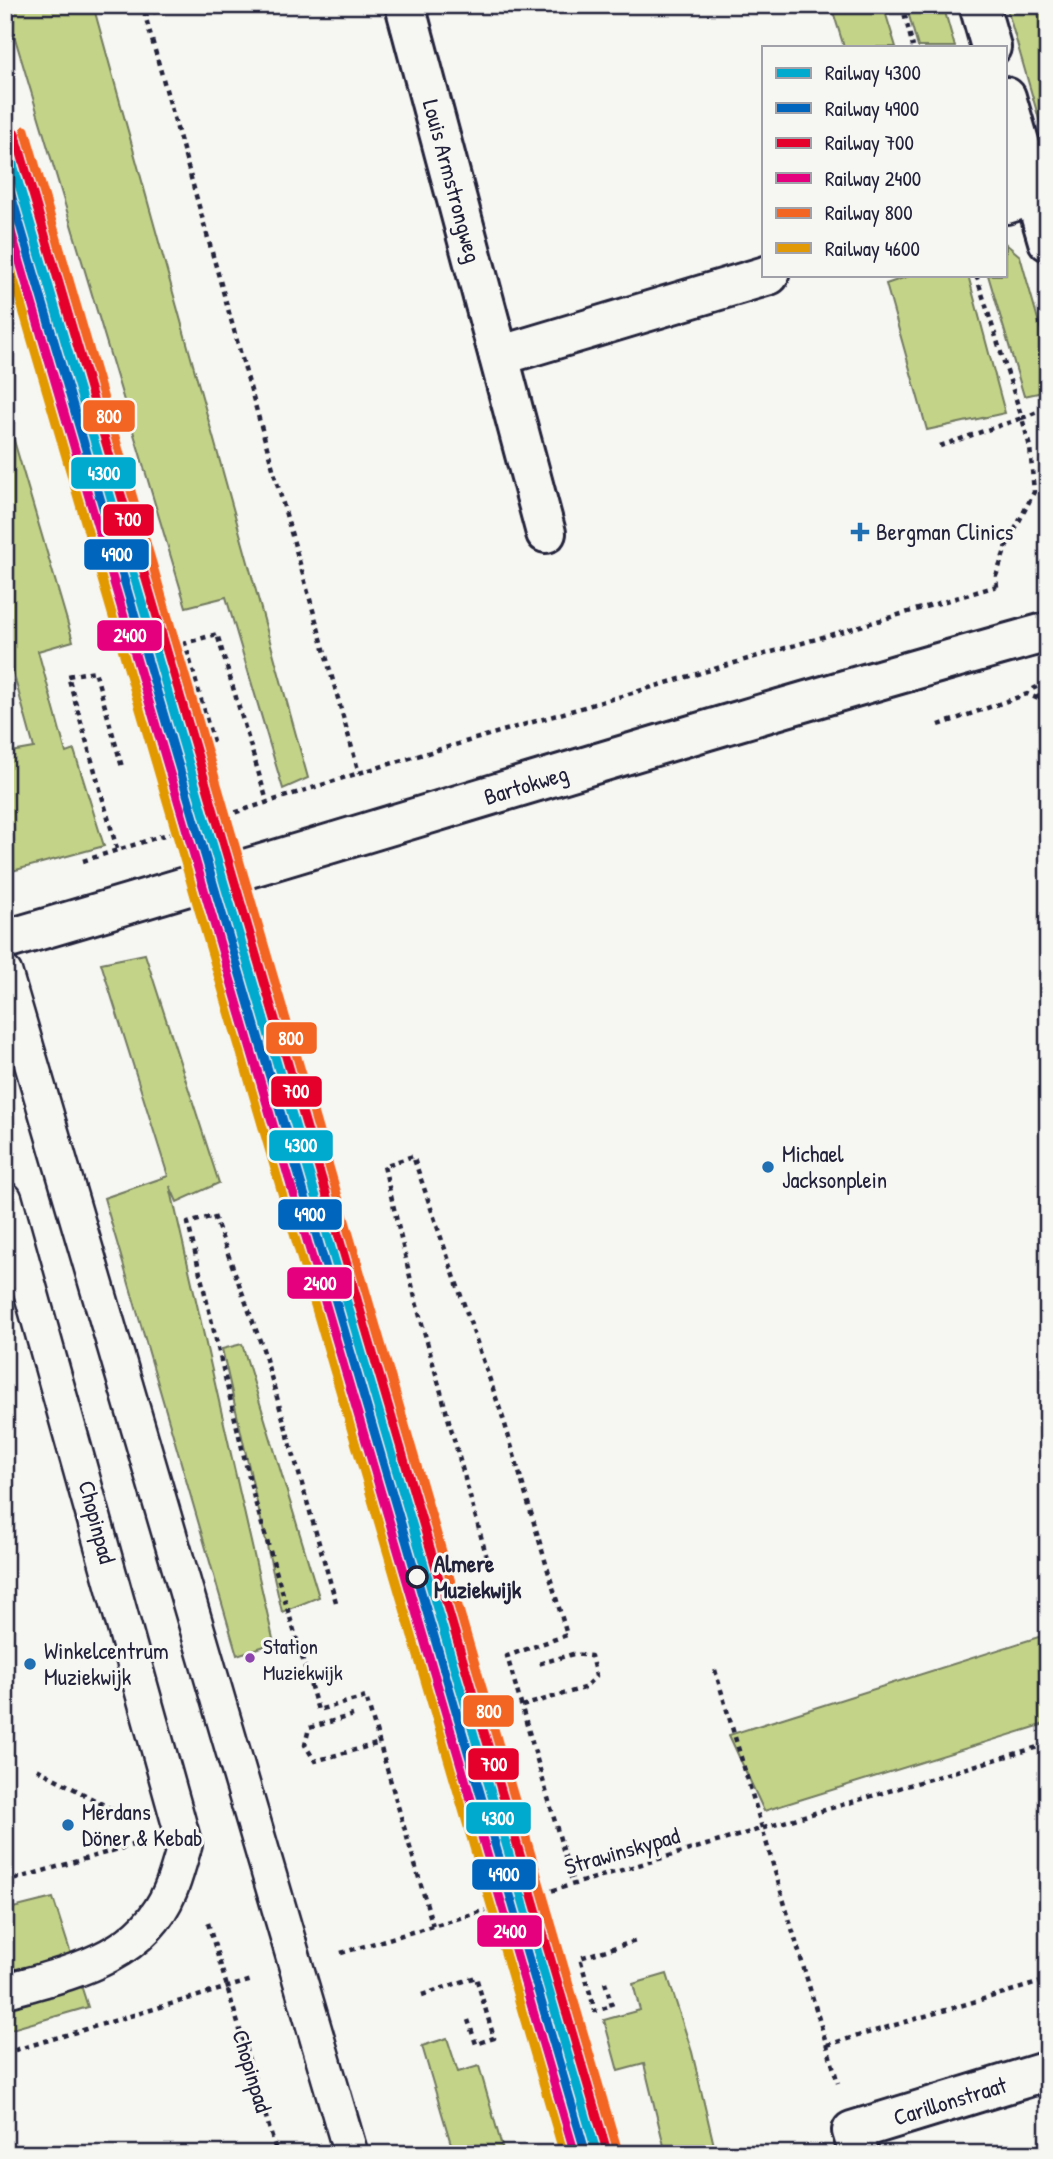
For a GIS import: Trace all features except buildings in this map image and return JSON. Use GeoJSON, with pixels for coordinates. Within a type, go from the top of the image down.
{"type":"FeatureCollection","features":[{"type":"Feature","properties":{"kind":"street","name":"Louis Armstrongweg"},"geometry":{"type":"LineString","coordinates":[[405,5],[546,533]]}},
{"type":"Feature","properties":{"kind":"street"},"geometry":{"type":"LineString","coordinates":[[979,5],[991,46]]}},
{"type":"Feature","properties":{"kind":"street"},"geometry":{"type":"LineString","coordinates":[[1007,104],[1020,200],[1048,241]]}},
{"type":"Feature","properties":{"kind":"street"},"geometry":{"type":"LineString","coordinates":[[499,356],[766,276]]}},
{"type":"Feature","properties":{"kind":"street","name":"Bartokweg"},"geometry":{"type":"LineString","coordinates":[[5,940],[1030,637]]}},
{"type":"Feature","properties":{"kind":"street","name":"Carillonstraat"},"geometry":{"type":"LineString","coordinates":[[856,2142],[1048,2071]]}},
{"type":"Feature","properties":{"kind":"lane"},"geometry":{"type":"LineString","coordinates":[[5,973],[351,2154]]}},
{"type":"Feature","properties":{"kind":"lane","name":"Chopinpad"},"geometry":{"type":"LineString","coordinates":[[5,1199],[185,1845],[169,1894],[148,1926],[120,1951],[88,1968],[5,1991]]}},
{"type":"Feature","properties":{"kind":"path"},"geometry":{"type":"LineString","coordinates":[[142,5],[359,773]]}},
{"type":"Feature","properties":{"kind":"path"},"geometry":{"type":"LineString","coordinates":[[145,15],[177,5]]}},
{"type":"Feature","properties":{"kind":"path"},"geometry":{"type":"LineString","coordinates":[[902,5],[913,46]]}},
{"type":"Feature","properties":{"kind":"path"},"geometry":{"type":"LineString","coordinates":[[976,276],[1030,447],[1034,492],[1007,545],[996,576],[996,586],[1030,637]]}},
{"type":"Feature","properties":{"kind":"path"},"geometry":{"type":"LineString","coordinates":[[940,446],[1048,408]]}},
{"type":"Feature","properties":{"kind":"path"},"geometry":{"type":"LineString","coordinates":[[80,863],[359,773],[996,586]]}},
{"type":"Feature","properties":{"kind":"path"},"geometry":{"type":"LineString","coordinates":[[213,742],[185,643],[217,634],[267,801]]}},
{"type":"Feature","properties":{"kind":"path"},"geometry":{"type":"LineString","coordinates":[[117,849],[68,676],[94,671],[122,766]]}},
{"type":"Feature","properties":{"kind":"path"},"geometry":{"type":"LineString","coordinates":[[1041,701],[1048,704]]}},
{"type":"Feature","properties":{"kind":"path"},"geometry":{"type":"LineString","coordinates":[[487,1558],[416,1302],[384,1166],[413,1156],[504,1421],[567,1635],[507,1656],[573,1884]]}},
{"type":"Feature","properties":{"kind":"path"},"geometry":{"type":"LineString","coordinates":[[336,1602],[263,1349],[214,1216],[188,1223],[254,1498],[318,1710],[366,1697],[433,1926]]}},
{"type":"Feature","properties":{"kind":"path"},"geometry":{"type":"LineString","coordinates":[[522,1706],[584,1688],[596,1676],[591,1656],[573,1654],[538,1664]]}},
{"type":"Feature","properties":{"kind":"path"},"geometry":{"type":"LineString","coordinates":[[715,1670],[856,2142]]}},
{"type":"Feature","properties":{"kind":"path"},"geometry":{"type":"LineString","coordinates":[[353,1716],[309,1728],[304,1745],[315,1760],[380,1743]]}},
{"type":"Feature","properties":{"kind":"path","name":"Strawinskypad"},"geometry":{"type":"LineString","coordinates":[[5,2053],[1048,1744]]}},
{"type":"Feature","properties":{"kind":"path"},"geometry":{"type":"LineString","coordinates":[[5,1882],[142,1842],[135,1822],[37,1769]]}},
{"type":"Feature","properties":{"kind":"path"},"geometry":{"type":"LineString","coordinates":[[135,1822],[171,1794]]}},
{"type":"Feature","properties":{"kind":"path"},"geometry":{"type":"LineString","coordinates":[[605,1982],[612,2006],[595,2011],[580,1958],[636,1941]]}},
{"type":"Feature","properties":{"kind":"path"},"geometry":{"type":"LineString","coordinates":[[422,1995],[476,1977],[494,2038],[476,2044],[468,2020]]}},
{"type":"Feature","properties":{"kind":"path"},"geometry":{"type":"LineString","coordinates":[[827,2046],[1048,1980]]}},
{"type":"Feature","properties":{"kind":"path","name":"Chopinpad"},"geometry":{"type":"LineString","coordinates":[[227,1988],[277,2154]]}},
{"type":"Feature","properties":{"kind":"green space"},"geometry":{"type":"Polygon","coordinates":[[[5,5],[93,5],[308,778],[283,789],[226,597],[186,607],[5,5]]]}},
{"type":"Feature","properties":{"kind":"green space"},"geometry":{"type":"Polygon","coordinates":[[[831,5],[883,5],[896,46],[844,46],[831,5]]]}},
{"type":"Feature","properties":{"kind":"green space"},"geometry":{"type":"Polygon","coordinates":[[[906,5],[943,5],[955,46],[918,46],[906,5]]]}},
{"type":"Feature","properties":{"kind":"green space"},"geometry":{"type":"Polygon","coordinates":[[[1006,5],[1048,5],[1048,150],[1006,5]]]}},
{"type":"Feature","properties":{"kind":"green space"},"geometry":{"type":"Polygon","coordinates":[[[1007,245],[1020,256],[1048,355],[1048,391],[1024,396],[988,276],[1007,276],[1007,245]]]}},
{"type":"Feature","properties":{"kind":"green space"},"geometry":{"type":"Polygon","coordinates":[[[909,276],[968,276],[1005,413],[927,430],[886,284],[909,276]]]}},
{"type":"Feature","properties":{"kind":"green space"},"geometry":{"type":"Polygon","coordinates":[[[5,410],[73,641],[38,651],[66,753],[74,750],[104,846],[5,873],[5,753],[34,748],[5,643],[5,410]]]}},
{"type":"Feature","properties":{"kind":"green space"},"geometry":{"type":"Polygon","coordinates":[[[145,954],[219,1183],[177,1202],[170,1186],[274,1643],[237,1655],[104,1198],[168,1176],[101,963],[145,954]]]}},
{"type":"Feature","properties":{"kind":"green space"},"geometry":{"type":"Polygon","coordinates":[[[242,1344],[319,1597],[282,1612],[222,1349],[242,1344]]]}},
{"type":"Feature","properties":{"kind":"green space"},"geometry":{"type":"Polygon","coordinates":[[[1048,1634],[1048,1723],[764,1811],[729,1735],[1048,1634]]]}},
{"type":"Feature","properties":{"kind":"green space"},"geometry":{"type":"Polygon","coordinates":[[[53,1898],[88,2007],[5,2031],[5,1910],[53,1898]]]}},
{"type":"Feature","properties":{"kind":"green space"},"geometry":{"type":"Polygon","coordinates":[[[667,1974],[692,2052],[716,2154],[666,2154],[644,2064],[618,2071],[604,2020],[640,2010],[633,1984],[667,1974]]]}},
{"type":"Feature","properties":{"kind":"green space"},"geometry":{"type":"Polygon","coordinates":[[[447,2038],[458,2072],[479,2066],[504,2154],[454,2154],[422,2046],[447,2038]]]}},
{"type":"Feature","properties":{"kind":"rail line","name":"800"},"geometry":{"type":"LineString","coordinates":[[25,130],[617,2148]]}},
{"type":"Feature","properties":{"kind":"rail line","name":"700"},"geometry":{"type":"LineString","coordinates":[[15,133],[607,2151]]}},
{"type":"Feature","properties":{"kind":"rail line","name":"4300"},"geometry":{"type":"LineString","coordinates":[[5,137],[597,2154]]}},
{"type":"Feature","properties":{"kind":"rail line","name":"4900"},"geometry":{"type":"LineString","coordinates":[[5,174],[586,2154]]}},
{"type":"Feature","properties":{"kind":"rail line","name":"2400"},"geometry":{"type":"LineString","coordinates":[[5,211],[575,2154]]}},
{"type":"Feature","properties":{"kind":"rail line","name":"4600"},"geometry":{"type":"LineString","coordinates":[[5,249],[564,2154]]}},
{"type":"Feature","properties":{"kind":"place","name":"Bergman Clinics"},"geometry":{"type":"Point","coordinates":[860,532]}},
{"type":"Feature","properties":{"kind":"place","name":"Michael Jacksonplein"},"geometry":{"type":"Point","coordinates":[768,1167]}},
{"type":"Feature","properties":{"kind":"place","name":"Almere Muziekwijk"},"geometry":{"type":"Point","coordinates":[417,1577]}},
{"type":"Feature","properties":{"kind":"place","name":"Station Muziekwijk"},"geometry":{"type":"Point","coordinates":[250,1658]}},
{"type":"Feature","properties":{"kind":"place","name":"Winkelcentrum Muziekwijk"},"geometry":{"type":"Point","coordinates":[30,1664]}},
{"type":"Feature","properties":{"kind":"place","name":"Merdans Döner & Kebab"},"geometry":{"type":"Point","coordinates":[68,1825]}}]}
